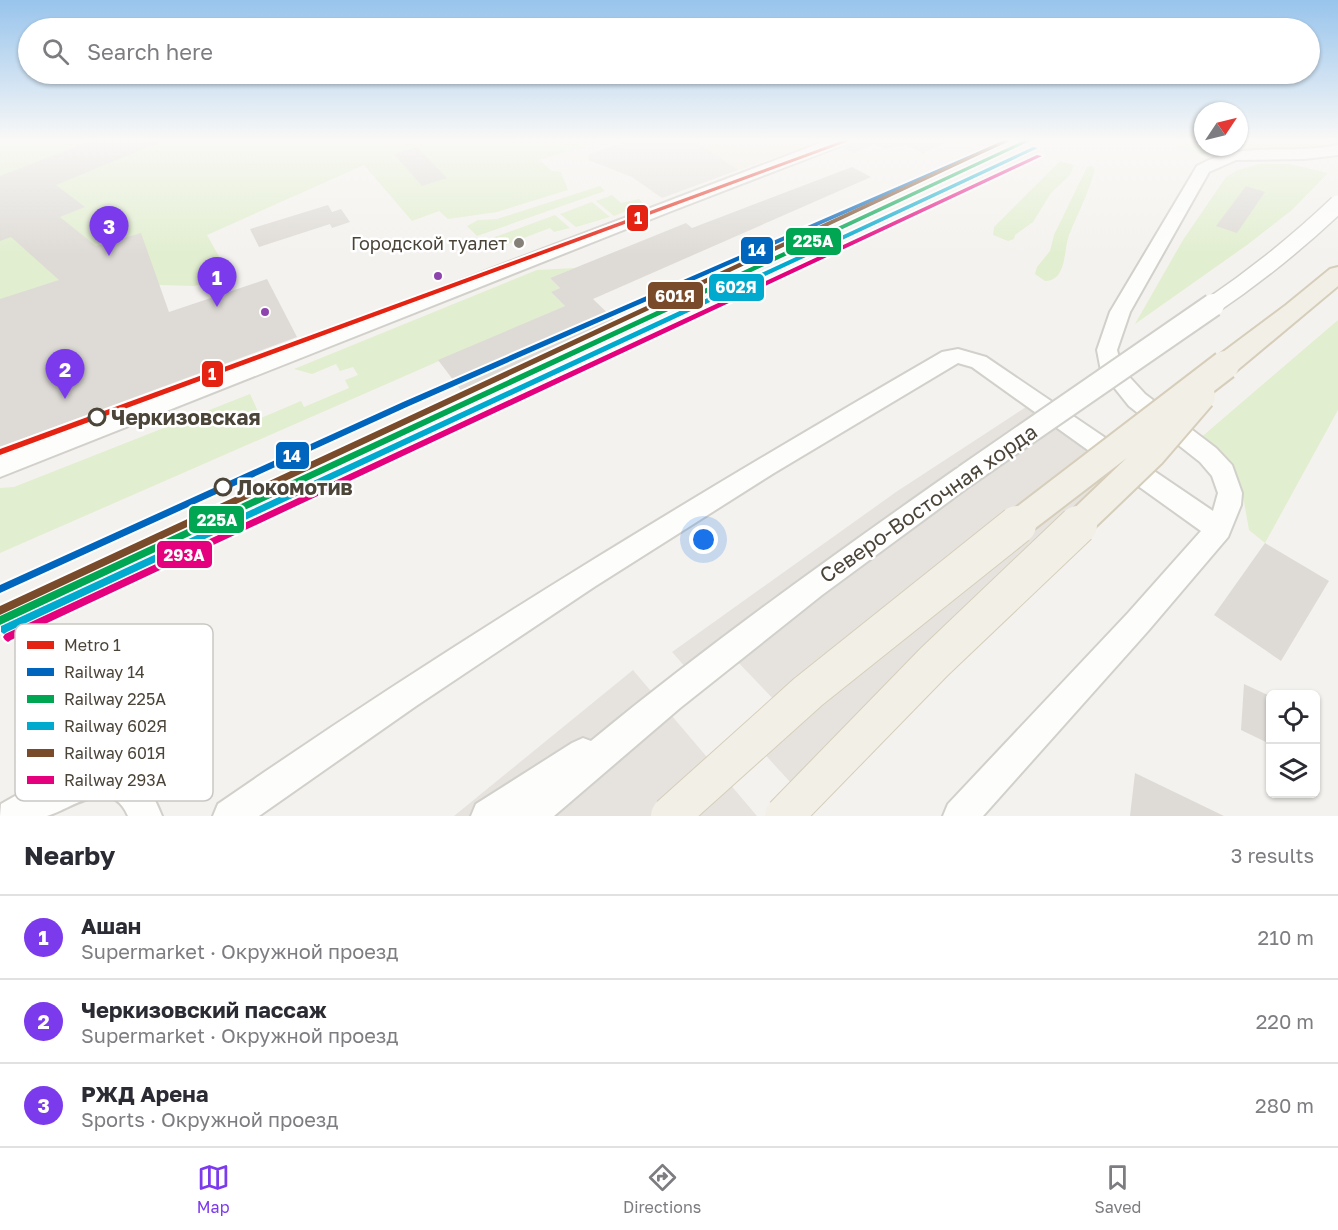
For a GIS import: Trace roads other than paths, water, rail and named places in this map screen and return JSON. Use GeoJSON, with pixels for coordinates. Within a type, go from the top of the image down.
{"type":"FeatureCollection","features":[{"type":"Feature","properties":{"kind":"main road"},"geometry":{"type":"LineString","coordinates":[[670,816],[723,765],[870,640],[1130,436],[1295,311],[1338,274]]}},
{"type":"Feature","properties":{"kind":"main road"},"geometry":{"type":"LineString","coordinates":[[784,816],[986,611],[1106,500],[1172,432],[1225,365]]}},
{"type":"Feature","properties":{"kind":"street"},"geometry":{"type":"LineString","coordinates":[[0,467],[742,178]]}},
{"type":"Feature","properties":{"kind":"street"},"geometry":{"type":"LineString","coordinates":[[960,816],[1138,622],[1219,529],[1228,506],[1230,493],[1223,472],[1208,454],[1137,400],[1112,371],[1107,350],[1120,312],[1198,178]]}},
{"type":"Feature","properties":{"kind":"street","name":"Северо-Восточная хорда"},"geometry":{"type":"LineString","coordinates":[[528,816],[669,697],[812,586],[955,483],[1245,283],[1305,235],[1338,204]]}},
{"type":"Feature","properties":{"kind":"street"},"geometry":{"type":"LineString","coordinates":[[230,816],[336,741],[580,583],[861,408],[950,357],[958,356],[979,362],[1219,529]]}},
{"type":"Feature","properties":{"kind":"street"},"geometry":{"type":"LineString","coordinates":[[488,816],[669,697]]}},
{"type":"Feature","properties":{"kind":"street"},"geometry":{"type":"LineString","coordinates":[[14,816],[41,801]]}},
{"type":"Feature","properties":{"kind":"street"},"geometry":{"type":"LineString","coordinates":[[140,801],[145,816]]}},
{"type":"Feature","properties":{"kind":"metro line","name":"1"},"geometry":{"type":"LineString","coordinates":[[0,452],[746,178]]}},
{"type":"Feature","properties":{"kind":"rail line","name":"14"},"geometry":{"type":"LineString","coordinates":[[0,589],[406,404],[923,178]]}},
{"type":"Feature","properties":{"kind":"rail line","name":"601Я"},"geometry":{"type":"LineString","coordinates":[[0,611],[927,178]]}},
{"type":"Feature","properties":{"kind":"rail line","name":"225А"},"geometry":{"type":"LineString","coordinates":[[0,621],[948,178]]}},
{"type":"Feature","properties":{"kind":"rail line","name":"602Я"},"geometry":{"type":"LineString","coordinates":[[4,629],[971,178]]}},
{"type":"Feature","properties":{"kind":"rail line","name":"293А"},"geometry":{"type":"LineString","coordinates":[[36,624],[992,178]]}},
{"type":"Feature","properties":{"kind":"rail line","name":"293А"},"geometry":{"type":"LineString","coordinates":[[8,637],[15,634]]}},
{"type":"Feature","properties":{"kind":"place","name":"Городской туалет"},"geometry":{"type":"Point","coordinates":[519,243]}},
{"type":"Feature","properties":{"kind":"place","name":"РЖД Арена"},"geometry":{"type":"Point","coordinates":[109,256]}},
{"type":"Feature","properties":{"kind":"place","name":"Ашан"},"geometry":{"type":"Point","coordinates":[217,307]}},
{"type":"Feature","properties":{"kind":"place","name":"Черкизовский пассаж"},"geometry":{"type":"Point","coordinates":[65,399]}},
{"type":"Feature","properties":{"kind":"place","name":"Черкизовская"},"geometry":{"type":"Point","coordinates":[97,417]}},
{"type":"Feature","properties":{"kind":"place","name":"Локомотив"},"geometry":{"type":"Point","coordinates":[223,487]}}]}
